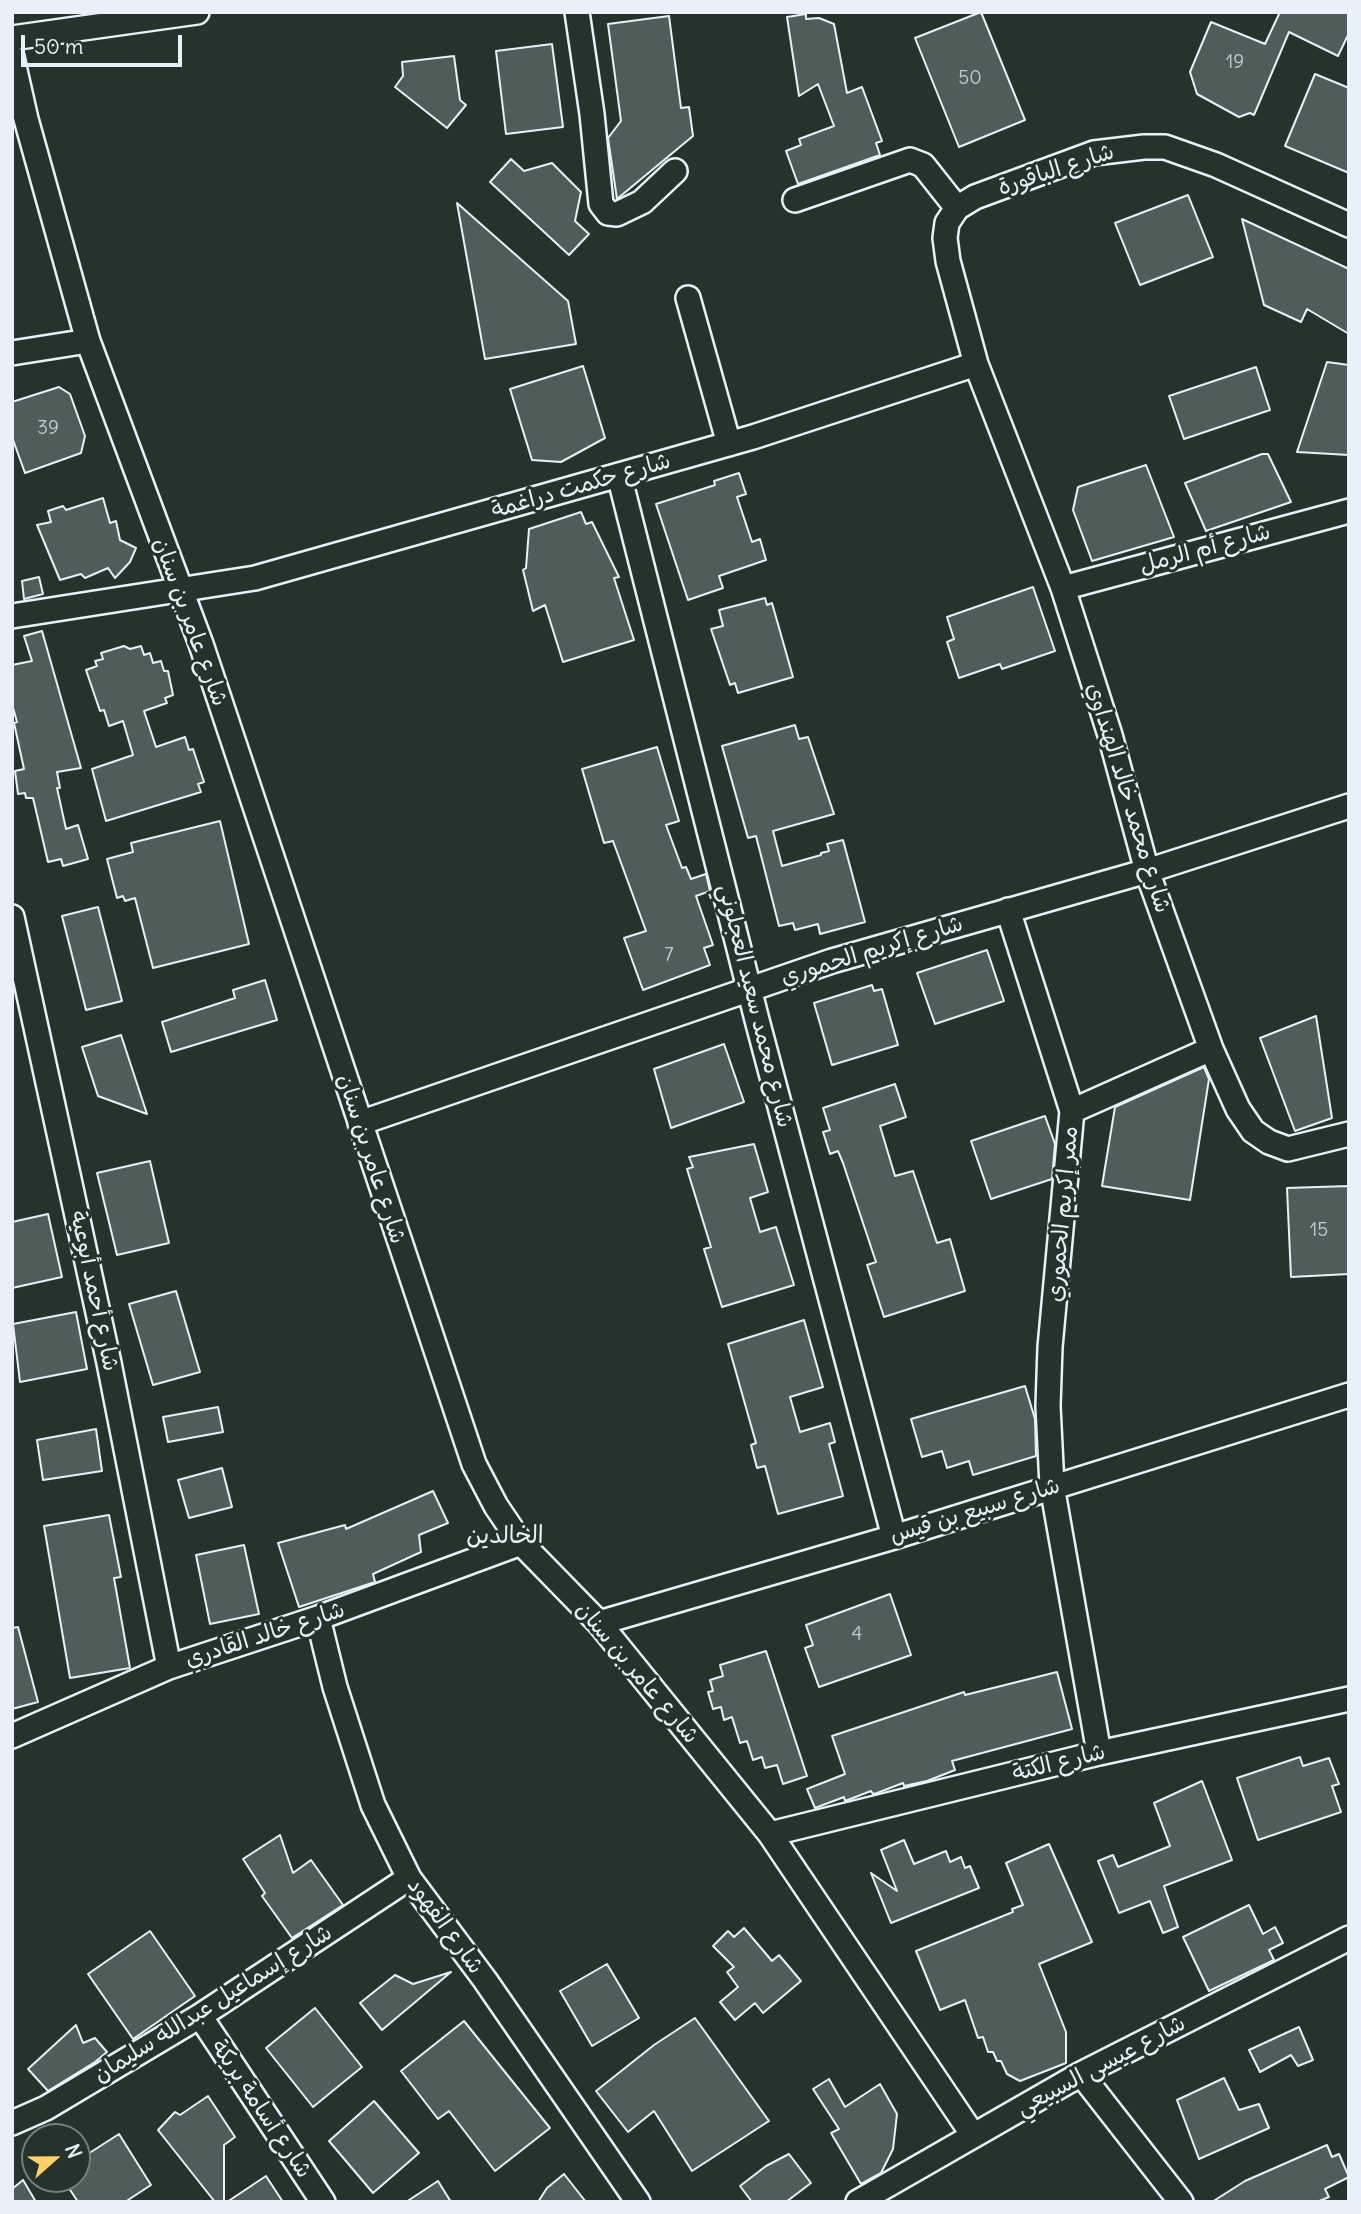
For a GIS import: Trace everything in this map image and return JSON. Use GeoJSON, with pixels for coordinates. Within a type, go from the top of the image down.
{"type":"FeatureCollection","features":[{"type":"Feature","properties":{"kind":"street"},"geometry":{"type":"LineString","coordinates":[[12,38],[196,12]]}},
{"type":"Feature","properties":{"kind":"street"},"geometry":{"type":"LineString","coordinates":[[577,12],[592,114],[601,204],[608,213],[617,214],[642,202],[676,171]]}},
{"type":"Feature","properties":{"kind":"street","name":"شارع عامر بن سنان"},"geometry":{"type":"LineString","coordinates":[[12,57],[88,341],[181,592],[474,1464],[496,1506],[521,1543],[599,1623],[770,1834],[973,2135]]}},
{"type":"Feature","properties":{"kind":"street","name":"شارع الباقورة"},"geometry":{"type":"LineString","coordinates":[[957,208],[1001,186],[1094,153],[1121,148],[1154,147],[1216,165],[1349,225]]}},
{"type":"Feature","properties":{"kind":"street"},"geometry":{"type":"LineString","coordinates":[[794,200],[910,160],[923,165],[957,208],[947,223],[945,238],[948,261],[976,364]]}},
{"type":"Feature","properties":{"kind":"street"},"geometry":{"type":"LineString","coordinates":[[688,299],[729,444]]}},
{"type":"Feature","properties":{"kind":"street"},"geometry":{"type":"LineString","coordinates":[[12,353],[88,341]]}},
{"type":"Feature","properties":{"kind":"street","name":"شارع حكمت دراغمة"},"geometry":{"type":"LineString","coordinates":[[12,616],[181,592],[256,578],[729,444],[976,364]]}},
{"type":"Feature","properties":{"kind":"street","name":"شارع محمد خالد الهنداوي"},"geometry":{"type":"LineString","coordinates":[[976,364],[1063,588],[1110,735],[1147,871],[1211,1049],[1238,1109],[1253,1131],[1269,1142],[1288,1149],[1349,1134]]}},
{"type":"Feature","properties":{"kind":"street","name":"شارع محمد سعيد العجلوني"},"geometry":{"type":"LineString","coordinates":[[619,475],[750,989],[894,1536]]}},
{"type":"Feature","properties":{"kind":"street","name":"شارع أم الرمل"},"geometry":{"type":"LineString","coordinates":[[1063,588],[1349,511]]}},
{"type":"Feature","properties":{"kind":"street","name":"شارع إكريم الحموري"},"geometry":{"type":"LineString","coordinates":[[360,1123],[856,954],[1147,871],[1349,806]]}},
{"type":"Feature","properties":{"kind":"street","name":"ممر إكريم الحموري"},"geometry":{"type":"LineString","coordinates":[[1007,910],[1072,1111],[1048,1406],[1052,1486],[1099,1753]]}},
{"type":"Feature","properties":{"kind":"street","name":"شارع أحمد أبوعية"},"geometry":{"type":"LineString","coordinates":[[12,917],[106,1349],[169,1667]]}},
{"type":"Feature","properties":{"kind":"street"},"geometry":{"type":"LineString","coordinates":[[1072,1111],[1211,1049]]}},
{"type":"Feature","properties":{"kind":"street","name":"شارع سبيع بن قيس"},"geometry":{"type":"LineString","coordinates":[[599,1623],[894,1536],[1349,1395]]}},
{"type":"Feature","properties":{"kind":"street","name":"شارع خالد القادري"},"geometry":{"type":"LineString","coordinates":[[12,1736],[169,1667],[318,1618],[521,1543]]}},
{"type":"Feature","properties":{"kind":"street","name":"شارع الفهود"},"geometry":{"type":"LineString","coordinates":[[318,1618],[335,1687],[373,1804],[409,1878],[485,1980],[638,2202]]}},
{"type":"Feature","properties":{"kind":"street","name":"شارع الكتة"},"geometry":{"type":"LineString","coordinates":[[770,1834],[1099,1753],[1349,1699]]}},
{"type":"Feature","properties":{"kind":"street","name":"شارع إسماعيل عبدالله سليمان"},"geometry":{"type":"LineString","coordinates":[[12,2123],[46,2108],[200,2016],[409,1878]]}},
{"type":"Feature","properties":{"kind":"street","name":"شارع عيسى السبيعي"},"geometry":{"type":"LineString","coordinates":[[858,2202],[1081,2074],[1349,1938]]}},
{"type":"Feature","properties":{"kind":"street","name":"شارع أسامة بريكة"},"geometry":{"type":"LineString","coordinates":[[200,2016],[323,2202]]}},
{"type":"Feature","properties":{"kind":"street"},"geometry":{"type":"LineString","coordinates":[[1081,2074],[1181,2202]]}},
{"type":"Feature","properties":{"kind":"building"},"geometry":{"type":"Polygon","coordinates":[[[981,12],[1025,120],[959,147],[915,38],[981,12]]]}},
{"type":"Feature","properties":{"kind":"building"},"geometry":{"type":"Polygon","coordinates":[[[1280,12],[1349,12],[1349,33],[1338,56],[1289,32],[1254,115],[1250,113],[1239,117],[1197,94],[1190,72],[1211,22],[1265,44],[1280,12]]]}},
{"type":"Feature","properties":{"kind":"building"},"geometry":{"type":"Polygon","coordinates":[[[806,14],[806,19],[819,18],[834,24],[847,93],[862,87],[882,141],[876,143],[880,155],[798,184],[786,151],[801,145],[799,139],[834,126],[818,84],[799,96],[787,17],[806,14]]]}},
{"type":"Feature","properties":{"kind":"building"},"geometry":{"type":"Polygon","coordinates":[[[669,16],[681,108],[689,107],[693,136],[617,199],[608,138],[621,121],[608,24],[669,16]]]}},
{"type":"Feature","properties":{"kind":"building"},"geometry":{"type":"Polygon","coordinates":[[[552,44],[563,127],[506,134],[496,51],[552,44]]]}},
{"type":"Feature","properties":{"kind":"building"},"geometry":{"type":"Polygon","coordinates":[[[454,56],[460,100],[466,105],[447,128],[395,87],[403,76],[402,62],[454,56]]]}},
{"type":"Feature","properties":{"kind":"building"},"geometry":{"type":"Polygon","coordinates":[[[1315,74],[1349,88],[1349,173],[1285,146],[1315,74]]]}},
{"type":"Feature","properties":{"kind":"building"},"geometry":{"type":"Polygon","coordinates":[[[511,159],[524,171],[552,163],[581,192],[575,221],[589,234],[569,255],[490,182],[511,159]]]}},
{"type":"Feature","properties":{"kind":"building"},"geometry":{"type":"Polygon","coordinates":[[[1188,195],[1213,257],[1140,285],[1115,223],[1188,195]]]}},
{"type":"Feature","properties":{"kind":"building"},"geometry":{"type":"Polygon","coordinates":[[[457,203],[568,301],[576,344],[485,359],[457,203]]]}},
{"type":"Feature","properties":{"kind":"building"},"geometry":{"type":"Polygon","coordinates":[[[1242,219],[1349,269],[1349,334],[1307,309],[1301,322],[1264,305],[1242,219]]]}},
{"type":"Feature","properties":{"kind":"building"},"geometry":{"type":"Polygon","coordinates":[[[1327,362],[1349,365],[1349,455],[1297,452],[1327,362]]]}},
{"type":"Feature","properties":{"kind":"building"},"geometry":{"type":"Polygon","coordinates":[[[583,366],[605,438],[561,462],[532,460],[510,389],[583,366]]]}},
{"type":"Feature","properties":{"kind":"building"},"geometry":{"type":"Polygon","coordinates":[[[1256,367],[1270,410],[1184,439],[1169,396],[1256,367]]]}},
{"type":"Feature","properties":{"kind":"building"},"geometry":{"type":"Polygon","coordinates":[[[59,387],[70,394],[85,436],[81,453],[25,473],[12,437],[12,402],[59,387]]]}},
{"type":"Feature","properties":{"kind":"building"},"geometry":{"type":"Polygon","coordinates":[[[1268,454],[1291,502],[1206,531],[1185,483],[1268,454]]]}},
{"type":"Feature","properties":{"kind":"building"},"geometry":{"type":"Polygon","coordinates":[[[1146,465],[1174,537],[1092,561],[1073,510],[1078,487],[1146,465]]]}},
{"type":"Feature","properties":{"kind":"building"},"geometry":{"type":"Polygon","coordinates":[[[739,473],[746,494],[737,497],[752,542],[760,539],[766,560],[719,576],[723,588],[688,600],[656,504],[715,485],[714,481],[739,473]]]}},
{"type":"Feature","properties":{"kind":"building"},"geometry":{"type":"Polygon","coordinates":[[[103,498],[110,523],[116,521],[120,540],[136,548],[130,562],[115,578],[108,568],[85,578],[81,574],[60,580],[37,525],[51,522],[48,511],[63,506],[66,510],[103,498]]]}},
{"type":"Feature","properties":{"kind":"building"},"geometry":{"type":"Polygon","coordinates":[[[581,512],[586,524],[592,522],[619,577],[614,578],[634,640],[563,662],[545,605],[533,611],[523,570],[526,568],[529,529],[581,512]]]}},
{"type":"Feature","properties":{"kind":"building"},"geometry":{"type":"Polygon","coordinates":[[[39,577],[43,594],[24,599],[22,581],[39,577]]]}},
{"type":"Feature","properties":{"kind":"building"},"geometry":{"type":"Polygon","coordinates":[[[1033,587],[1055,651],[1002,669],[1000,664],[959,678],[947,642],[954,639],[947,617],[1033,587]]]}},
{"type":"Feature","properties":{"kind":"building"},"geometry":{"type":"Polygon","coordinates":[[[765,598],[767,605],[772,603],[793,677],[738,693],[735,683],[730,685],[711,629],[723,626],[719,610],[765,598]]]}},
{"type":"Feature","properties":{"kind":"building"},"geometry":{"type":"Polygon","coordinates":[[[42,631],[81,768],[57,772],[60,788],[57,788],[66,829],[78,825],[88,859],[63,866],[61,859],[48,862],[33,798],[26,798],[25,793],[18,794],[15,771],[24,769],[14,723],[17,722],[12,704],[12,665],[32,661],[24,636],[42,631]]]}},
{"type":"Feature","properties":{"kind":"building"},"geometry":{"type":"Polygon","coordinates":[[[124,646],[130,649],[141,646],[144,655],[150,653],[153,663],[161,661],[164,671],[168,671],[173,695],[165,698],[167,703],[144,711],[156,747],[185,737],[189,750],[193,749],[204,782],[198,784],[201,792],[106,821],[92,769],[133,755],[123,721],[109,726],[104,710],[100,711],[86,670],[97,666],[95,661],[103,659],[101,653],[124,646]]]}},
{"type":"Feature","properties":{"kind":"building"},"geometry":{"type":"Polygon","coordinates":[[[795,725],[799,739],[808,737],[834,814],[773,831],[782,866],[821,855],[829,851],[827,844],[843,840],[865,922],[820,934],[818,924],[795,930],[793,923],[779,926],[756,836],[748,838],[722,746],[795,725]]]}},
{"type":"Feature","properties":{"kind":"building"},"geometry":{"type":"Polygon","coordinates":[[[657,747],[679,821],[666,825],[682,868],[686,867],[691,879],[706,874],[710,891],[696,896],[713,945],[704,948],[710,965],[643,990],[624,938],[646,931],[613,841],[604,843],[582,769],[657,747]]]}},
{"type":"Feature","properties":{"kind":"building"},"geometry":{"type":"Polygon","coordinates":[[[220,821],[249,944],[153,968],[135,898],[125,901],[123,896],[117,898],[107,859],[133,852],[131,843],[220,821]]]}},
{"type":"Feature","properties":{"kind":"building"},"geometry":{"type":"Polygon","coordinates":[[[98,907],[122,1001],[86,1010],[62,916],[98,907]]]}},
{"type":"Feature","properties":{"kind":"building"},"geometry":{"type":"Polygon","coordinates":[[[987,950],[1004,1001],[935,1024],[917,973],[987,950]]]}},
{"type":"Feature","properties":{"kind":"building"},"geometry":{"type":"Polygon","coordinates":[[[265,980],[277,1020],[171,1052],[162,1022],[235,998],[233,990],[265,980]]]}},
{"type":"Feature","properties":{"kind":"building"},"geometry":{"type":"Polygon","coordinates":[[[872,985],[874,991],[882,989],[898,1045],[832,1065],[814,1003],[872,985]]]}},
{"type":"Feature","properties":{"kind":"building"},"geometry":{"type":"Polygon","coordinates":[[[1316,1016],[1332,1118],[1295,1131],[1260,1038],[1316,1016]]]}},
{"type":"Feature","properties":{"kind":"building"},"geometry":{"type":"Polygon","coordinates":[[[121,1035],[147,1114],[98,1096],[82,1047],[121,1035]]]}},
{"type":"Feature","properties":{"kind":"building"},"geometry":{"type":"Polygon","coordinates":[[[724,1044],[744,1102],[671,1128],[654,1069],[724,1044]]]}},
{"type":"Feature","properties":{"kind":"building"},"geometry":{"type":"Polygon","coordinates":[[[1204,1067],[1209,1079],[1190,1200],[1102,1186],[1115,1107],[1204,1067]]]}},
{"type":"Feature","properties":{"kind":"building"},"geometry":{"type":"Polygon","coordinates":[[[895,1084],[906,1117],[880,1126],[895,1176],[913,1171],[937,1243],[950,1239],[965,1291],[884,1317],[867,1265],[876,1262],[838,1151],[830,1154],[823,1132],[830,1130],[823,1108],[895,1084]]]}},
{"type":"Feature","properties":{"kind":"building"},"geometry":{"type":"Polygon","coordinates":[[[1045,1116],[1055,1144],[1052,1179],[991,1199],[971,1141],[1045,1116]]]}},
{"type":"Feature","properties":{"kind":"building"},"geometry":{"type":"Polygon","coordinates":[[[754,1144],[768,1192],[750,1198],[760,1232],[776,1227],[794,1285],[722,1307],[704,1249],[711,1247],[687,1169],[693,1167],[689,1157],[754,1144]]]}},
{"type":"Feature","properties":{"kind":"building"},"geometry":{"type":"Polygon","coordinates":[[[150,1161],[169,1243],[117,1255],[97,1173],[150,1161]]]}},
{"type":"Feature","properties":{"kind":"building"},"geometry":{"type":"Polygon","coordinates":[[[1349,1186],[1349,1274],[1291,1277],[1287,1188],[1349,1186]]]}},
{"type":"Feature","properties":{"kind":"building"},"geometry":{"type":"Polygon","coordinates":[[[48,1214],[62,1277],[12,1288],[12,1222],[48,1214]]]}},
{"type":"Feature","properties":{"kind":"building"},"geometry":{"type":"Polygon","coordinates":[[[176,1291],[200,1372],[153,1385],[129,1304],[176,1291]]]}},
{"type":"Feature","properties":{"kind":"building"},"geometry":{"type":"Polygon","coordinates":[[[76,1312],[87,1369],[20,1382],[13,1324],[76,1312]]]}},
{"type":"Feature","properties":{"kind":"building"},"geometry":{"type":"Polygon","coordinates":[[[804,1320],[823,1387],[790,1397],[800,1432],[830,1423],[835,1442],[829,1444],[843,1496],[778,1514],[765,1466],[757,1468],[751,1445],[756,1443],[728,1344],[804,1320]]]}},
{"type":"Feature","properties":{"kind":"building"},"geometry":{"type":"Polygon","coordinates":[[[1025,1386],[1035,1419],[1036,1456],[973,1475],[969,1461],[947,1468],[942,1451],[922,1457],[911,1419],[1025,1386]]]}},
{"type":"Feature","properties":{"kind":"building"},"geometry":{"type":"Polygon","coordinates":[[[218,1407],[223,1432],[168,1442],[163,1417],[218,1407]]]}},
{"type":"Feature","properties":{"kind":"building"},"geometry":{"type":"Polygon","coordinates":[[[96,1429],[102,1471],[43,1480],[37,1440],[96,1429]]]}},
{"type":"Feature","properties":{"kind":"building"},"geometry":{"type":"Polygon","coordinates":[[[222,1468],[232,1507],[189,1518],[178,1480],[222,1468]]]}},
{"type":"Feature","properties":{"kind":"building"},"geometry":{"type":"Polygon","coordinates":[[[433,1491],[448,1523],[419,1535],[421,1552],[373,1574],[375,1582],[299,1607],[278,1543],[345,1525],[346,1529],[433,1491]]]}},
{"type":"Feature","properties":{"kind":"building"},"geometry":{"type":"Polygon","coordinates":[[[109,1515],[121,1577],[114,1578],[130,1668],[70,1678],[44,1526],[109,1515]]]}},
{"type":"Feature","properties":{"kind":"building"},"geometry":{"type":"Polygon","coordinates":[[[244,1545],[259,1614],[210,1624],[196,1555],[244,1545]]]}},
{"type":"Feature","properties":{"kind":"building"},"geometry":{"type":"Polygon","coordinates":[[[890,1594],[911,1655],[819,1687],[805,1648],[813,1645],[806,1625],[890,1594]]]}},
{"type":"Feature","properties":{"kind":"building"},"geometry":{"type":"Polygon","coordinates":[[[18,1627],[38,1702],[12,1709],[12,1628],[18,1627]]]}},
{"type":"Feature","properties":{"kind":"building"},"geometry":{"type":"Polygon","coordinates":[[[766,1651],[807,1776],[783,1784],[777,1765],[765,1768],[762,1757],[753,1760],[747,1741],[740,1743],[732,1717],[724,1720],[721,1707],[713,1709],[708,1692],[713,1691],[710,1680],[723,1676],[720,1665],[766,1651]]]}},
{"type":"Feature","properties":{"kind":"building"},"geometry":{"type":"Polygon","coordinates":[[[1057,1672],[1072,1729],[952,1761],[955,1770],[927,1781],[904,1786],[903,1783],[845,1801],[844,1797],[815,1808],[807,1789],[845,1774],[832,1736],[964,1692],[965,1695],[1057,1672]]]}},
{"type":"Feature","properties":{"kind":"building"},"geometry":{"type":"Polygon","coordinates":[[[1300,1757],[1303,1766],[1329,1758],[1339,1784],[1332,1786],[1341,1812],[1258,1840],[1237,1778],[1300,1757]]]}},
{"type":"Feature","properties":{"kind":"building"},"geometry":{"type":"Polygon","coordinates":[[[1202,1781],[1232,1860],[1164,1886],[1178,1927],[1163,1933],[1150,1901],[1119,1913],[1098,1861],[1113,1855],[1118,1867],[1170,1846],[1154,1803],[1202,1781]]]}},
{"type":"Feature","properties":{"kind":"building"},"geometry":{"type":"Polygon","coordinates":[[[280,1835],[293,1873],[311,1860],[343,1905],[292,1938],[262,1896],[265,1893],[243,1859],[280,1835]]]}},
{"type":"Feature","properties":{"kind":"building"},"geometry":{"type":"Polygon","coordinates":[[[904,1840],[914,1864],[946,1851],[950,1862],[961,1857],[965,1868],[970,1866],[979,1888],[891,1923],[871,1873],[897,1891],[881,1850],[904,1840]]]}},
{"type":"Feature","properties":{"kind":"building"},"geometry":{"type":"Polygon","coordinates":[[[1049,1844],[1092,1942],[1039,1964],[1066,2032],[1066,2063],[1020,2081],[1007,2074],[1001,2061],[997,2061],[993,2052],[988,2052],[983,2037],[978,2038],[965,2000],[940,2010],[916,1951],[1013,1912],[1012,1909],[1023,1905],[1006,1863],[1049,1844]]]}},
{"type":"Feature","properties":{"kind":"building"},"geometry":{"type":"Polygon","coordinates":[[[1249,1905],[1263,1934],[1275,1927],[1283,1943],[1269,1950],[1274,1960],[1209,1991],[1183,1937],[1249,1905]]]}},
{"type":"Feature","properties":{"kind":"building"},"geometry":{"type":"Polygon","coordinates":[[[744,1928],[772,1961],[779,1955],[801,1981],[763,2013],[755,2003],[735,2020],[720,2002],[738,1987],[727,1972],[734,1967],[713,1946],[728,1931],[734,1937],[744,1928]]]}},
{"type":"Feature","properties":{"kind":"building"},"geometry":{"type":"Polygon","coordinates":[[[150,1931],[195,1996],[133,2039],[88,1974],[150,1931]]]}},
{"type":"Feature","properties":{"kind":"building"},"geometry":{"type":"Polygon","coordinates":[[[607,1964],[639,2018],[592,2046],[560,1991],[607,1964]]]}},
{"type":"Feature","properties":{"kind":"building"},"geometry":{"type":"Polygon","coordinates":[[[451,1972],[382,2030],[360,2003],[395,1975],[413,1984],[451,1972]]]}},
{"type":"Feature","properties":{"kind":"building"},"geometry":{"type":"Polygon","coordinates":[[[315,2008],[362,2067],[313,2107],[266,2048],[315,2008]]]}},
{"type":"Feature","properties":{"kind":"building"},"geometry":{"type":"Polygon","coordinates":[[[695,2018],[769,2121],[692,2171],[654,2111],[628,2132],[596,2091],[654,2045],[695,2018]]]}},
{"type":"Feature","properties":{"kind":"building"},"geometry":{"type":"Polygon","coordinates":[[[464,2021],[550,2128],[495,2171],[449,2111],[438,2119],[401,2071],[464,2021]]]}},
{"type":"Feature","properties":{"kind":"building"},"geometry":{"type":"Polygon","coordinates":[[[76,2025],[83,2043],[95,2038],[107,2052],[48,2091],[28,2069],[76,2025]]]}},
{"type":"Feature","properties":{"kind":"building"},"geometry":{"type":"Polygon","coordinates":[[[1299,2027],[1313,2060],[1298,2066],[1291,2055],[1260,2072],[1249,2050],[1299,2027]]]}},
{"type":"Feature","properties":{"kind":"building"},"geometry":{"type":"Polygon","coordinates":[[[1224,2078],[1239,2110],[1259,2104],[1269,2128],[1199,2159],[1177,2100],[1224,2078]]]}},
{"type":"Feature","properties":{"kind":"building"},"geometry":{"type":"Polygon","coordinates":[[[829,2079],[845,2107],[880,2084],[897,2114],[893,2149],[881,2173],[861,2184],[831,2133],[839,2129],[813,2089],[829,2079]]]}},
{"type":"Feature","properties":{"kind":"building"},"geometry":{"type":"Polygon","coordinates":[[[208,2096],[235,2137],[224,2145],[224,2202],[215,2202],[158,2130],[175,2112],[180,2115],[208,2096]]]}},
{"type":"Feature","properties":{"kind":"building"},"geometry":{"type":"Polygon","coordinates":[[[374,2101],[419,2153],[373,2193],[329,2141],[374,2101]]]}},
{"type":"Feature","properties":{"kind":"building"},"geometry":{"type":"Polygon","coordinates":[[[119,2134],[151,2185],[125,2202],[78,2202],[72,2193],[91,2193],[91,2152],[119,2134]]]}},
{"type":"Feature","properties":{"kind":"building"},"geometry":{"type":"Polygon","coordinates":[[[1327,2145],[1332,2157],[1339,2154],[1349,2177],[1325,2189],[1329,2197],[1317,2202],[1212,2202],[1245,2181],[1327,2145]]]}},
{"type":"Feature","properties":{"kind":"building"},"geometry":{"type":"Polygon","coordinates":[[[789,2154],[811,2183],[786,2202],[752,2202],[740,2186],[766,2166],[789,2154]]]}},
{"type":"Feature","properties":{"kind":"building"},"geometry":{"type":"Polygon","coordinates":[[[564,2174],[586,2202],[538,2202],[547,2188],[564,2174]]]}},
{"type":"Feature","properties":{"kind":"building"},"geometry":{"type":"Polygon","coordinates":[[[266,2176],[283,2202],[227,2202],[266,2176]]]}},
{"type":"Feature","properties":{"kind":"building"},"geometry":{"type":"Polygon","coordinates":[[[438,2181],[451,2202],[406,2202],[438,2181]]]}},
{"type":"Feature","properties":{"kind":"building"},"geometry":{"type":"Polygon","coordinates":[[[21,2182],[21,2193],[31,2193],[36,2202],[12,2202],[12,2189],[21,2182]]]}},
{"type":"Feature","properties":{"kind":"district","name":"الخالدين"},"geometry":{"type":"Point","coordinates":[505,1536]}}]}
